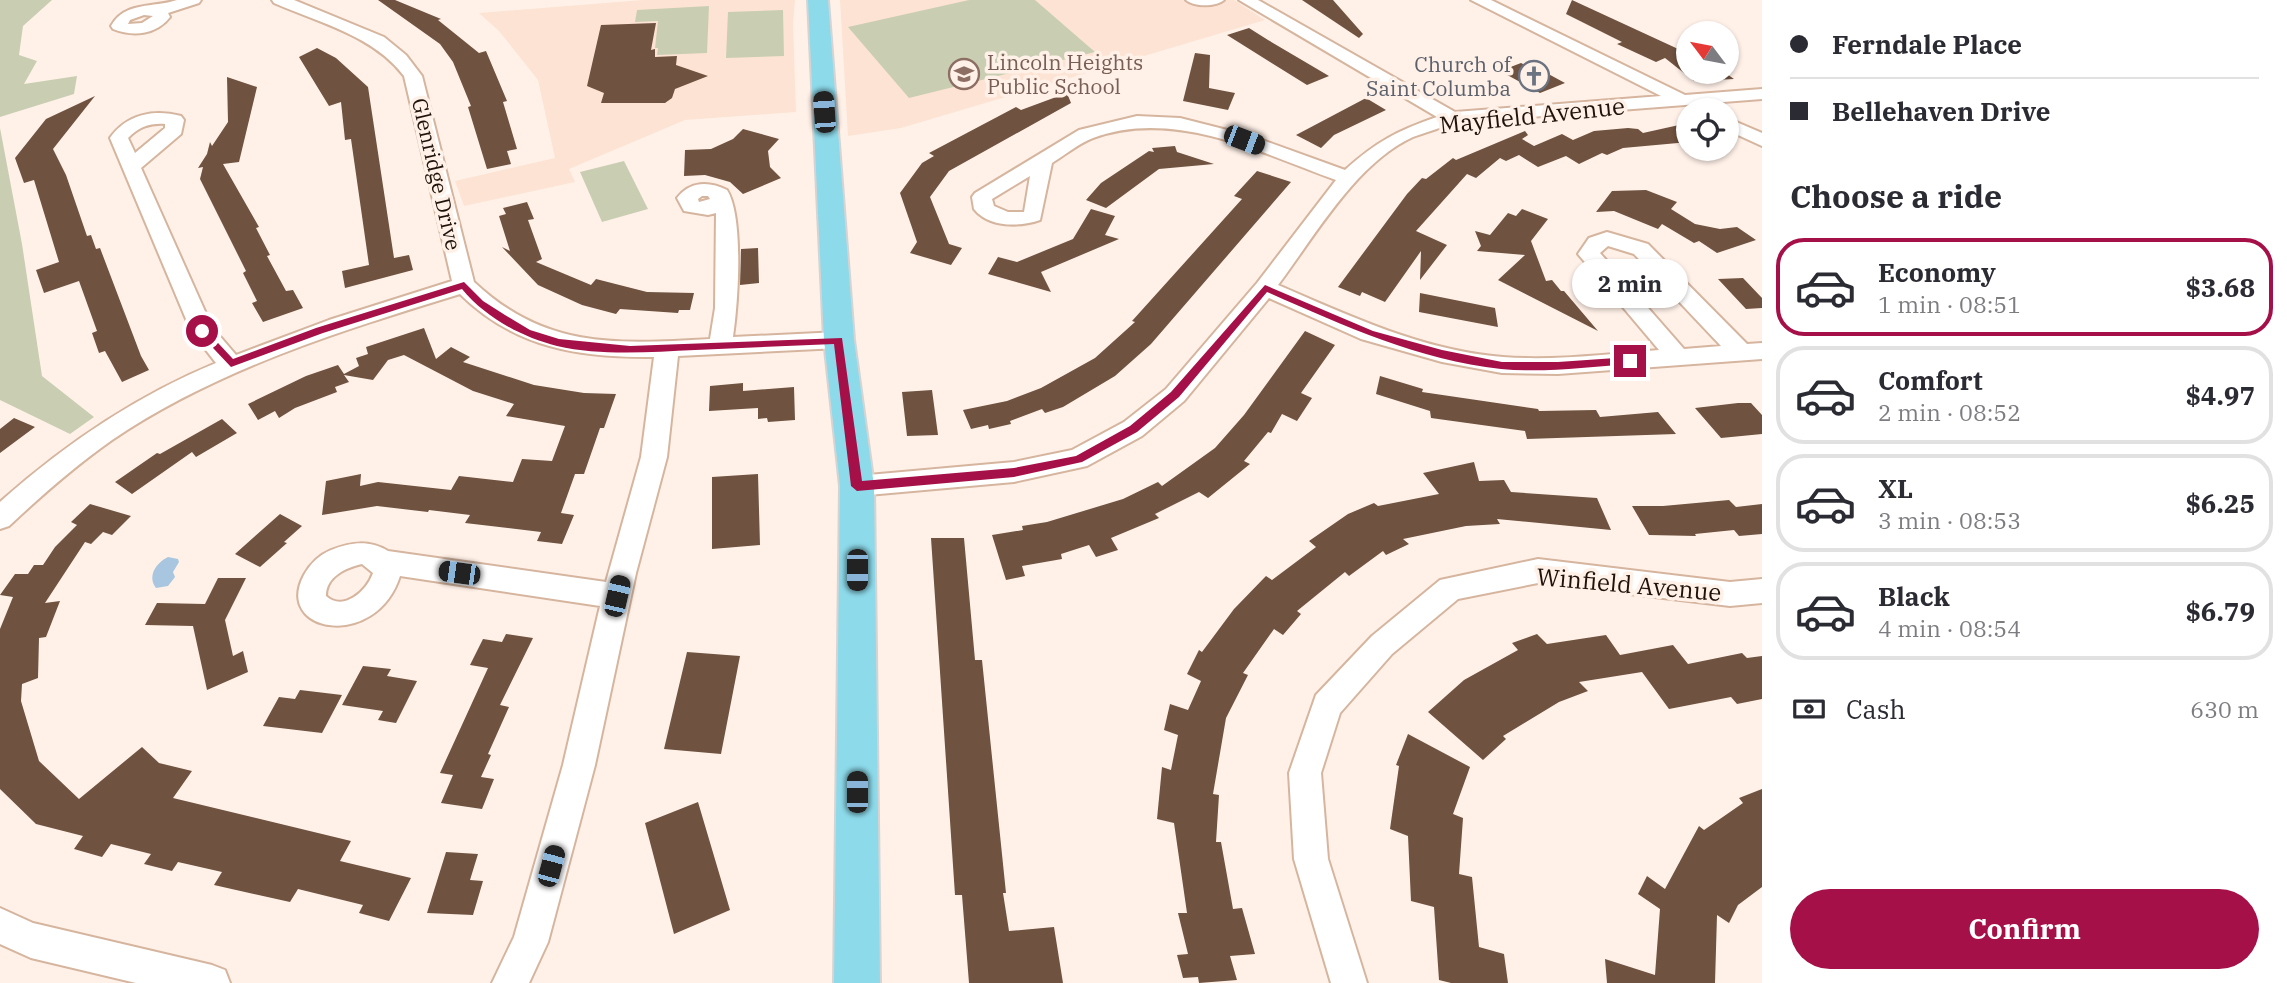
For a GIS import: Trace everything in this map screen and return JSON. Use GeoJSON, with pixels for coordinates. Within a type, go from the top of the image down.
{"type":"FeatureCollection","features":[{"type":"Feature","properties":{"kind":"main road"},"geometry":{"type":"LineString","coordinates":[[818,0],[839,340],[857,486],[857,983]]}},
{"type":"Feature","properties":{"kind":"street"},"geometry":{"type":"LineString","coordinates":[[159,11],[193,0]]}},
{"type":"Feature","properties":{"kind":"street","name":"Glenridge Drive"},"geometry":{"type":"LineString","coordinates":[[280,0],[378,41],[400,59],[413,76],[464,285],[480,303],[502,317],[527,332],[558,343],[630,350],[839,340]]}},
{"type":"Feature","properties":{"kind":"street"},"geometry":{"type":"LineString","coordinates":[[1194,0],[1216,0]]}},
{"type":"Feature","properties":{"kind":"street"},"geometry":{"type":"LineString","coordinates":[[1247,0],[1452,118]]}},
{"type":"Feature","properties":{"kind":"street"},"geometry":{"type":"LineString","coordinates":[[1479,0],[1677,98]]}},
{"type":"Feature","properties":{"kind":"street","name":"Mayfield Avenue"},"geometry":{"type":"LineString","coordinates":[[1708,98],[1762,94]]}},
{"type":"Feature","properties":{"kind":"street","name":"Mayfield Avenue"},"geometry":{"type":"LineString","coordinates":[[857,486],[1014,472],[1078,459],[1133,429],[1175,395],[1265,288],[1348,178],[1375,153],[1405,134],[1452,118],[1676,100]]}},
{"type":"Feature","properties":{"kind":"street"},"geometry":{"type":"LineString","coordinates":[[1043,160],[1086,134],[1137,122],[1180,124],[1244,140],[1348,178]]}},
{"type":"Feature","properties":{"kind":"street"},"geometry":{"type":"LineString","coordinates":[[1739,129],[1762,140]]}},
{"type":"Feature","properties":{"kind":"street"},"geometry":{"type":"LineString","coordinates":[[133,165],[202,331],[231,364]]}},
{"type":"Feature","properties":{"kind":"street"},"geometry":{"type":"LineString","coordinates":[[720,201],[726,210],[726,308],[720,346]]}},
{"type":"Feature","properties":{"kind":"street"},"geometry":{"type":"LineString","coordinates":[[1679,358],[1589,254],[1596,243],[1607,239],[1641,249],[1752,352]]}},
{"type":"Feature","properties":{"kind":"street"},"geometry":{"type":"LineString","coordinates":[[0,518],[27,491],[101,434],[162,397],[231,364],[319,330],[464,285]]}},
{"type":"Feature","properties":{"kind":"street"},"geometry":{"type":"LineString","coordinates":[[1265,288],[1369,333],[1442,354],[1502,365],[1558,366],[1752,352]]}},
{"type":"Feature","properties":{"kind":"street"},"geometry":{"type":"LineString","coordinates":[[510,983],[530,943],[579,765],[617,596],[654,457],[667,349]]}},
{"type":"Feature","properties":{"kind":"street"},"geometry":{"type":"LineString","coordinates":[[383,562],[617,596]]}},
{"type":"Feature","properties":{"kind":"street","name":"Winfield Avenue"},"geometry":{"type":"LineString","coordinates":[[1349,983],[1311,859],[1305,773],[1327,705],[1382,645],[1450,589],[1538,571],[1730,594],[1762,591]]}},
{"type":"Feature","properties":{"kind":"street"},"geometry":{"type":"LineString","coordinates":[[0,926],[31,940],[212,983]]}},
{"type":"Feature","properties":{"kind":"shaded area"},"geometry":{"type":"Polygon","coordinates":[[[643,0],[795,0],[793,24],[796,112],[685,120],[569,169],[575,182],[464,206],[455,181],[555,158],[538,80],[499,31],[479,13],[643,0]]]}},
{"type":"Feature","properties":{"kind":"shaded area","name":"Lincoln Heights Public School"},"geometry":{"type":"Polygon","coordinates":[[[840,0],[1234,0],[1265,20],[901,128],[848,136],[840,0]]]}},
{"type":"Feature","properties":{"kind":"green space"},"geometry":{"type":"Polygon","coordinates":[[[0,0],[52,0],[23,26],[19,55],[37,61],[24,84],[77,76],[74,94],[0,117],[0,0]]]}},
{"type":"Feature","properties":{"kind":"green space"},"geometry":{"type":"Polygon","coordinates":[[[969,0],[1035,0],[1095,52],[909,98],[848,27],[969,0]]]}},
{"type":"Feature","properties":{"kind":"green space"},"geometry":{"type":"Polygon","coordinates":[[[709,6],[707,53],[657,55],[658,48],[655,48],[658,21],[635,22],[637,10],[709,6]]]}},
{"type":"Feature","properties":{"kind":"green space"},"geometry":{"type":"Polygon","coordinates":[[[783,10],[784,56],[726,58],[728,12],[783,10]]]}},
{"type":"Feature","properties":{"kind":"green space"},"geometry":{"type":"Polygon","coordinates":[[[0,128],[22,244],[42,376],[94,417],[70,434],[0,400],[0,128]]]}},
{"type":"Feature","properties":{"kind":"green space"},"geometry":{"type":"Polygon","coordinates":[[[624,161],[648,209],[602,222],[580,172],[624,161]]]}},
{"type":"Feature","properties":{"kind":"water"},"geometry":{"type":"Polygon","coordinates":[[[168,557],[178,559],[173,572],[175,577],[168,586],[156,588],[152,579],[154,570],[168,557]]]}},
{"type":"Feature","properties":{"kind":"building"},"geometry":{"type":"Polygon","coordinates":[[[378,0],[395,0],[441,19],[438,20],[479,53],[486,51],[507,101],[503,102],[517,149],[507,151],[511,164],[487,169],[468,107],[471,106],[453,62],[440,44],[378,0]]]}},
{"type":"Feature","properties":{"kind":"building"},"geometry":{"type":"Polygon","coordinates":[[[1302,0],[1333,0],[1363,34],[1359,38],[1302,0]]]}},
{"type":"Feature","properties":{"kind":"building"},"geometry":{"type":"Polygon","coordinates":[[[1572,0],[1676,48],[1676,67],[1665,58],[1656,62],[1617,44],[1622,42],[1566,14],[1572,0]]]}},
{"type":"Feature","properties":{"kind":"building"},"geometry":{"type":"Polygon","coordinates":[[[656,23],[651,50],[655,49],[655,57],[677,56],[676,65],[708,76],[675,89],[672,98],[665,103],[601,103],[604,93],[587,86],[601,25],[656,23]]]}},
{"type":"Feature","properties":{"kind":"building"},"geometry":{"type":"Polygon","coordinates":[[[1249,28],[1329,76],[1307,85],[1227,35],[1249,28]]]}},
{"type":"Feature","properties":{"kind":"building"},"geometry":{"type":"Polygon","coordinates":[[[317,48],[336,58],[368,87],[394,258],[409,255],[413,270],[345,288],[342,271],[369,265],[351,139],[345,140],[341,102],[329,106],[299,57],[317,48]]]}},
{"type":"Feature","properties":{"kind":"building"},"geometry":{"type":"Polygon","coordinates":[[[1195,53],[1210,55],[1209,88],[1235,93],[1228,110],[1183,101],[1195,53]]]}},
{"type":"Feature","properties":{"kind":"building","name":"Church of Saint Columba"},"geometry":{"type":"Polygon","coordinates":[[[1521,63],[1565,83],[1540,93],[1500,71],[1521,63]]]}},
{"type":"Feature","properties":{"kind":"building"},"geometry":{"type":"Polygon","coordinates":[[[227,77],[257,87],[239,162],[223,164],[259,227],[256,228],[270,255],[267,256],[286,291],[293,290],[303,308],[263,322],[252,303],[257,301],[243,273],[246,271],[200,179],[203,167],[198,168],[207,154],[210,142],[212,146],[228,122],[227,77]]]}},
{"type":"Feature","properties":{"kind":"building"},"geometry":{"type":"Polygon","coordinates":[[[1067,93],[1071,103],[949,171],[930,197],[949,244],[962,248],[951,265],[910,253],[917,242],[900,193],[922,163],[934,156],[929,153],[1016,107],[1021,110],[1067,93]]]}},
{"type":"Feature","properties":{"kind":"building"},"geometry":{"type":"Polygon","coordinates":[[[95,96],[53,149],[66,175],[87,236],[91,235],[96,249],[100,248],[141,356],[149,370],[122,382],[105,351],[99,353],[92,333],[97,331],[79,281],[44,293],[36,270],[59,262],[34,180],[24,183],[15,158],[46,119],[95,96]]]}},
{"type":"Feature","properties":{"kind":"building"},"geometry":{"type":"Polygon","coordinates":[[[1366,98],[1386,110],[1334,135],[1321,148],[1296,135],[1366,98]]]}},
{"type":"Feature","properties":{"kind":"building"},"geometry":{"type":"Polygon","coordinates":[[[1676,126],[1676,143],[1623,148],[1607,155],[1602,153],[1579,164],[1566,156],[1538,167],[1519,155],[1506,161],[1500,158],[1476,178],[1467,174],[1416,231],[1447,245],[1420,280],[1421,251],[1385,302],[1362,292],[1360,296],[1338,287],[1407,194],[1422,178],[1426,179],[1453,158],[1456,160],[1525,131],[1528,135],[1522,139],[1534,146],[1562,134],[1573,140],[1594,131],[1628,128],[1638,129],[1643,133],[1676,126]]]}},
{"type":"Feature","properties":{"kind":"building"},"geometry":{"type":"Polygon","coordinates":[[[743,129],[779,139],[768,151],[770,167],[781,178],[743,194],[730,182],[705,175],[684,176],[685,150],[711,149],[733,139],[743,129]]]}},
{"type":"Feature","properties":{"kind":"building"},"geometry":{"type":"Polygon","coordinates":[[[1175,146],[1177,152],[1214,164],[1159,169],[1106,208],[1086,200],[1101,183],[1149,151],[1154,152],[1152,148],[1175,146]]]}},
{"type":"Feature","properties":{"kind":"building"},"geometry":{"type":"Polygon","coordinates":[[[1257,171],[1291,182],[1151,344],[1115,376],[1063,407],[1045,413],[1042,409],[1010,421],[1011,424],[989,429],[988,425],[971,429],[963,410],[1007,401],[1041,388],[1095,358],[1135,322],[1132,321],[1242,199],[1234,196],[1257,171]]]}},
{"type":"Feature","properties":{"kind":"building"},"geometry":{"type":"Polygon","coordinates":[[[1646,190],[1677,202],[1671,209],[1695,224],[1720,229],[1737,227],[1756,240],[1717,253],[1699,241],[1694,243],[1662,224],[1658,229],[1614,211],[1596,212],[1612,191],[1646,190]]]}},
{"type":"Feature","properties":{"kind":"building"},"geometry":{"type":"Polygon","coordinates":[[[527,202],[534,219],[528,220],[542,259],[536,262],[591,285],[596,279],[647,292],[694,293],[690,310],[679,310],[678,313],[620,309],[616,314],[582,305],[538,285],[502,247],[510,251],[499,216],[506,214],[503,208],[527,202]]]}},
{"type":"Feature","properties":{"kind":"building"},"geometry":{"type":"Polygon","coordinates":[[[1091,209],[1115,216],[1105,235],[1119,239],[1041,272],[1051,292],[988,274],[998,257],[1017,262],[1073,239],[1091,209]]]}},
{"type":"Feature","properties":{"kind":"building"},"geometry":{"type":"Polygon","coordinates":[[[1522,209],[1548,219],[1531,241],[1546,281],[1552,280],[1564,291],[1598,331],[1498,280],[1525,255],[1477,251],[1481,246],[1475,231],[1490,235],[1508,213],[1516,216],[1522,209]]]}},
{"type":"Feature","properties":{"kind":"building"},"geometry":{"type":"Polygon","coordinates":[[[758,248],[759,283],[740,285],[741,249],[758,248]]]}},
{"type":"Feature","properties":{"kind":"building"},"geometry":{"type":"Polygon","coordinates":[[[1743,278],[1762,298],[1762,308],[1746,309],[1718,279],[1743,278]]]}},
{"type":"Feature","properties":{"kind":"building"},"geometry":{"type":"Polygon","coordinates":[[[1420,293],[1495,308],[1498,327],[1419,312],[1420,293]]]}},
{"type":"Feature","properties":{"kind":"building"},"geometry":{"type":"Polygon","coordinates":[[[424,328],[436,359],[451,347],[470,357],[463,362],[534,385],[584,393],[616,394],[604,428],[600,428],[584,474],[575,474],[561,513],[574,515],[562,544],[537,541],[541,532],[465,523],[470,515],[429,510],[377,506],[322,515],[326,481],[361,474],[360,486],[378,482],[451,490],[459,476],[513,482],[522,459],[552,461],[565,426],[506,416],[514,404],[473,391],[404,355],[388,360],[373,380],[344,375],[349,382],[335,387],[337,392],[295,408],[279,418],[275,411],[258,420],[248,404],[306,376],[338,365],[344,374],[359,366],[356,358],[368,354],[366,347],[424,328]]]}},
{"type":"Feature","properties":{"kind":"building"},"geometry":{"type":"Polygon","coordinates":[[[1305,331],[1335,345],[1301,393],[1312,398],[1297,421],[1282,414],[1271,433],[1268,432],[1244,461],[1250,464],[1208,498],[1199,492],[1155,514],[1159,518],[1111,538],[1118,550],[1096,557],[1089,545],[1061,554],[1062,559],[1022,566],[1025,576],[1006,580],[992,535],[1023,530],[1022,526],[1047,522],[1123,499],[1158,482],[1162,486],[1215,448],[1244,415],[1305,331]]]}},
{"type":"Feature","properties":{"kind":"building"},"geometry":{"type":"Polygon","coordinates":[[[1380,376],[1423,389],[1422,392],[1539,411],[1596,410],[1600,417],[1658,412],[1676,434],[1527,439],[1525,431],[1431,418],[1430,411],[1376,394],[1380,376]]]}},
{"type":"Feature","properties":{"kind":"building"},"geometry":{"type":"Polygon","coordinates":[[[743,383],[743,391],[794,387],[795,420],[768,422],[767,418],[758,419],[758,408],[709,411],[710,386],[743,383]]]}},
{"type":"Feature","properties":{"kind":"building"},"geometry":{"type":"Polygon","coordinates":[[[932,390],[938,435],[907,436],[902,392],[932,390]]]}},
{"type":"Feature","properties":{"kind":"building"},"geometry":{"type":"Polygon","coordinates":[[[1751,403],[1762,415],[1762,434],[1721,438],[1695,408],[1751,403]]]}},
{"type":"Feature","properties":{"kind":"building"},"geometry":{"type":"Polygon","coordinates":[[[14,418],[35,427],[0,453],[0,429],[14,418]]]}},
{"type":"Feature","properties":{"kind":"building"},"geometry":{"type":"Polygon","coordinates":[[[222,419],[237,433],[196,457],[192,452],[132,494],[115,482],[157,453],[160,454],[222,419]]]}},
{"type":"Feature","properties":{"kind":"building"},"geometry":{"type":"Polygon","coordinates":[[[1474,462],[1479,481],[1504,480],[1511,492],[1597,498],[1611,530],[1497,519],[1500,524],[1466,526],[1403,539],[1409,544],[1386,555],[1383,551],[1349,576],[1345,572],[1297,611],[1301,614],[1283,635],[1274,629],[1243,673],[1248,675],[1226,718],[1213,794],[1219,795],[1216,842],[1221,842],[1233,909],[1242,908],[1255,954],[1230,956],[1237,980],[1199,983],[1198,977],[1183,978],[1177,955],[1188,954],[1178,913],[1187,913],[1174,823],[1157,819],[1162,767],[1171,770],[1178,735],[1164,730],[1170,704],[1188,710],[1201,681],[1187,674],[1199,650],[1202,652],[1234,609],[1266,576],[1272,580],[1316,547],[1309,541],[1348,514],[1374,503],[1378,506],[1439,494],[1423,473],[1474,462]]]}},
{"type":"Feature","properties":{"kind":"building"},"geometry":{"type":"Polygon","coordinates":[[[758,474],[760,545],[712,549],[712,477],[758,474]]]}},
{"type":"Feature","properties":{"kind":"building"},"geometry":{"type":"Polygon","coordinates":[[[1729,500],[1736,507],[1762,504],[1762,534],[1739,536],[1734,530],[1695,534],[1696,536],[1649,535],[1632,506],[1663,506],[1729,500]]]}},
{"type":"Feature","properties":{"kind":"building"},"geometry":{"type":"Polygon","coordinates":[[[90,504],[131,516],[112,535],[103,532],[91,544],[85,542],[45,603],[60,601],[46,637],[39,638],[38,678],[22,684],[21,701],[39,761],[79,799],[142,747],[159,763],[192,771],[173,798],[351,841],[340,861],[411,878],[389,921],[359,913],[363,905],[298,889],[290,902],[214,885],[222,872],[178,862],[172,871],[144,864],[151,854],[111,844],[102,857],[74,849],[83,836],[36,824],[0,789],[0,629],[13,597],[0,595],[15,574],[28,574],[34,565],[43,565],[55,547],[77,525],[71,522],[90,504]]]}},
{"type":"Feature","properties":{"kind":"building"},"geometry":{"type":"Polygon","coordinates":[[[280,514],[302,526],[260,567],[235,554],[280,514]]]}},
{"type":"Feature","properties":{"kind":"building"},"geometry":{"type":"Polygon","coordinates":[[[931,538],[964,538],[975,660],[982,660],[1006,893],[1003,893],[1009,931],[1054,927],[1063,983],[969,983],[962,895],[955,895],[931,538]]]}},
{"type":"Feature","properties":{"kind":"building"},"geometry":{"type":"Polygon","coordinates":[[[218,578],[246,578],[225,620],[233,656],[243,651],[248,672],[207,690],[193,626],[145,625],[157,603],[205,604],[218,578]]]}},
{"type":"Feature","properties":{"kind":"building"},"geometry":{"type":"Polygon","coordinates":[[[506,634],[533,638],[500,705],[509,707],[481,777],[494,779],[482,809],[441,803],[453,775],[440,773],[488,668],[470,665],[483,639],[502,642],[506,634]]]}},
{"type":"Feature","properties":{"kind":"building"},"geometry":{"type":"Polygon","coordinates":[[[1537,634],[1547,644],[1606,635],[1620,655],[1673,645],[1688,664],[1742,653],[1747,658],[1762,656],[1762,699],[1737,704],[1731,697],[1669,709],[1642,672],[1579,682],[1588,691],[1559,702],[1503,736],[1506,739],[1483,760],[1428,712],[1464,680],[1518,650],[1512,643],[1537,634]]]}},
{"type":"Feature","properties":{"kind":"building"},"geometry":{"type":"Polygon","coordinates":[[[687,652],[740,656],[721,754],[664,749],[687,652]]]}},
{"type":"Feature","properties":{"kind":"building"},"geometry":{"type":"Polygon","coordinates":[[[363,666],[391,669],[387,676],[417,681],[396,723],[378,720],[383,711],[342,705],[363,666]]]}},
{"type":"Feature","properties":{"kind":"building"},"geometry":{"type":"Polygon","coordinates":[[[300,690],[342,695],[322,733],[263,726],[279,697],[295,699],[300,690]]]}},
{"type":"Feature","properties":{"kind":"building"},"geometry":{"type":"Polygon","coordinates":[[[1408,734],[1470,767],[1453,814],[1463,818],[1459,874],[1472,877],[1479,947],[1504,954],[1508,983],[1451,983],[1439,980],[1434,907],[1411,901],[1408,836],[1390,829],[1399,766],[1396,765],[1408,734]]]}},
{"type":"Feature","properties":{"kind":"building"},"geometry":{"type":"Polygon","coordinates":[[[1762,789],[1762,887],[1738,905],[1729,923],[1717,915],[1715,983],[1607,983],[1605,959],[1655,975],[1660,909],[1638,894],[1647,876],[1665,889],[1699,826],[1704,830],[1743,803],[1739,798],[1762,789]]]}},
{"type":"Feature","properties":{"kind":"building"},"geometry":{"type":"Polygon","coordinates":[[[698,802],[730,910],[674,934],[645,823],[698,802]]]}},
{"type":"Feature","properties":{"kind":"building"},"geometry":{"type":"Polygon","coordinates":[[[446,852],[478,854],[470,880],[483,881],[473,915],[427,913],[446,852]]]}},
{"type":"Feature","properties":{"kind":"place","name":"Lincoln Heights Public School"},"geometry":{"type":"Point","coordinates":[964,74]}},
{"type":"Feature","properties":{"kind":"place","name":"Church of Saint Columba"},"geometry":{"type":"Point","coordinates":[1534,76]}},
{"type":"Feature","properties":{"kind":"route"},"geometry":{"type":"LineString","coordinates":[[202,331],[231,364],[319,330],[464,285],[480,303],[502,317],[527,332],[558,343],[630,350],[839,340],[857,486],[1014,472],[1078,459],[1133,429],[1175,395],[1265,288],[1369,333],[1442,354],[1502,365],[1558,366],[1630,361]]}}]}
